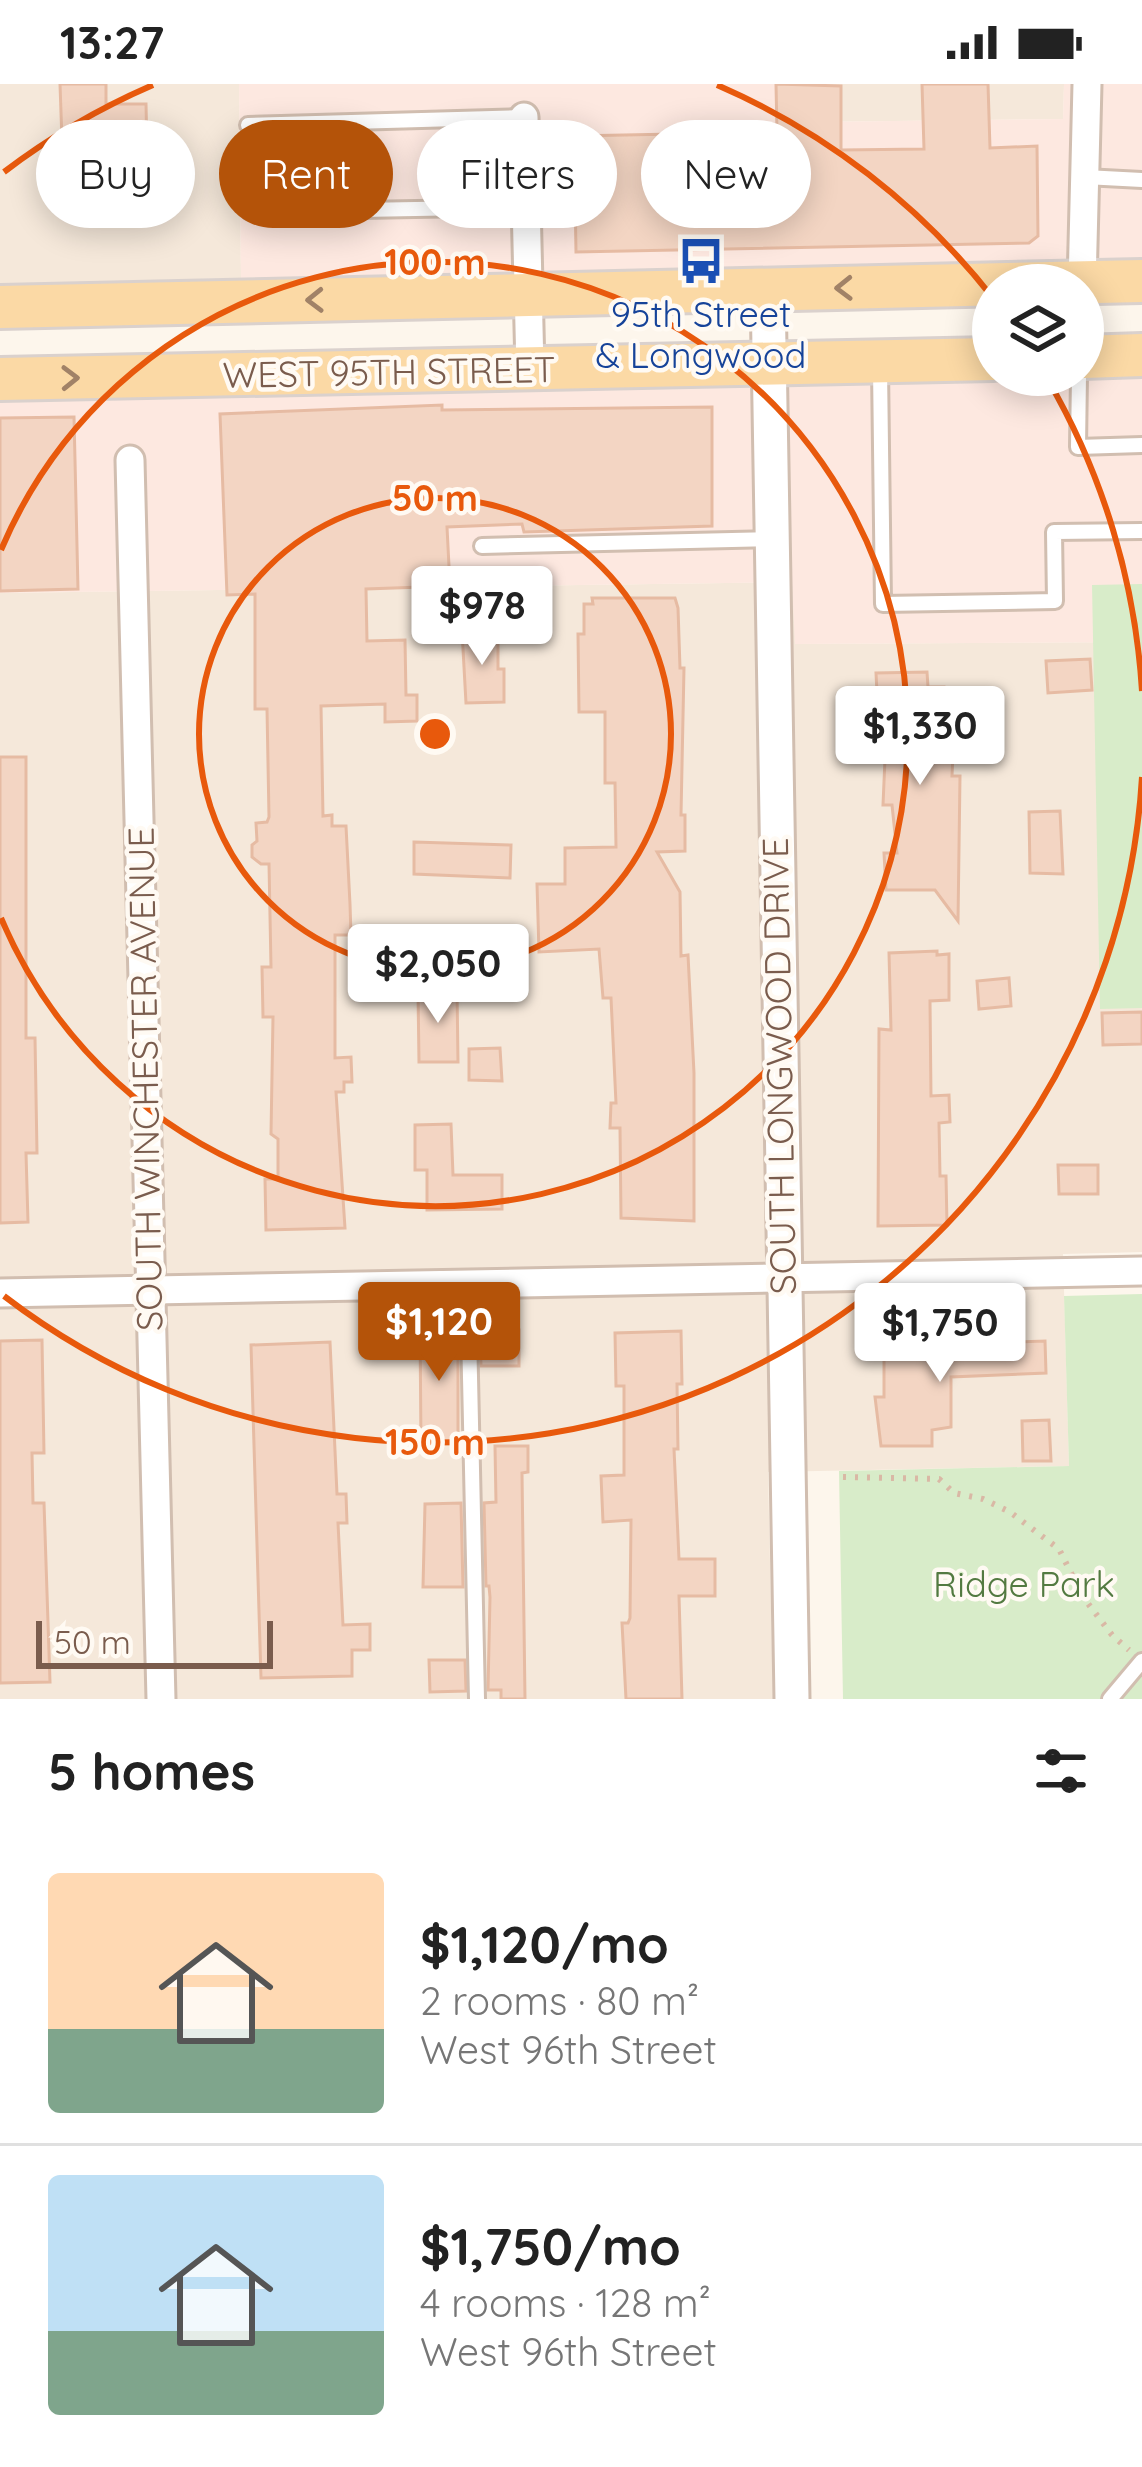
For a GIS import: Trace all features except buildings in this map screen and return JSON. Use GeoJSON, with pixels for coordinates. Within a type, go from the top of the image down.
{"type":"FeatureCollection","features":[{"type":"Feature","properties":{"kind":"main road","name":"WEST 95TH STREET"},"geometry":{"type":"LineString","coordinates":[[1104,283],[1142,281]]}},
{"type":"Feature","properties":{"kind":"main road","name":"WEST 95TH STREET"},"geometry":{"type":"LineString","coordinates":[[0,308],[972,286]]}},
{"type":"Feature","properties":{"kind":"main road"},"geometry":{"type":"LineString","coordinates":[[1104,356],[1142,355]]}},
{"type":"Feature","properties":{"kind":"main road","name":"WEST 95TH STREET"},"geometry":{"type":"LineString","coordinates":[[0,379],[972,359]]}},
{"type":"Feature","properties":{"kind":"street"},"geometry":{"type":"LineString","coordinates":[[1083,264],[1087,84]]}},
{"type":"Feature","properties":{"kind":"street"},"geometry":{"type":"LineString","coordinates":[[526,228],[530,369]]}},
{"type":"Feature","properties":{"kind":"street","name":"SOUTH LONGWOOD DRIVE"},"geometry":{"type":"LineString","coordinates":[[768,290],[792,1699]]}},
{"type":"Feature","properties":{"kind":"street","name":"SOUTH WINCHESTER AVENUE"},"geometry":{"type":"LineString","coordinates":[[130,460],[161,1699]]}},
{"type":"Feature","properties":{"kind":"street"},"geometry":{"type":"LineString","coordinates":[[0,1293],[1142,1271]]}},
{"type":"Feature","properties":{"kind":"lane"},"geometry":{"type":"LineString","coordinates":[[393,121],[524,117]]}},
{"type":"Feature","properties":{"kind":"lane"},"geometry":{"type":"LineString","coordinates":[[1085,177],[1142,180]]}},
{"type":"Feature","properties":{"kind":"lane"},"geometry":{"type":"LineString","coordinates":[[880,361],[884,604],[1055,602],[1054,532],[1142,531]]}},
{"type":"Feature","properties":{"kind":"lane"},"geometry":{"type":"LineString","coordinates":[[1079,396],[1078,447],[1142,445]]}},
{"type":"Feature","properties":{"kind":"lane"},"geometry":{"type":"LineString","coordinates":[[482,546],[770,538]]}},
{"type":"Feature","properties":{"kind":"lane"},"geometry":{"type":"LineString","coordinates":[[468,1285],[477,1699]]}},
{"type":"Feature","properties":{"kind":"lane"},"geometry":{"type":"LineString","coordinates":[[1110,1699],[1142,1661]]}},
{"type":"Feature","properties":{"kind":"path"},"geometry":{"type":"LineString","coordinates":[[843,1477],[939,1479],[954,1493],[983,1499],[1010,1512],[1059,1549],[1097,1617],[1142,1661]]}},
{"type":"Feature","properties":{"kind":"shaded area"},"geometry":{"type":"Polygon","coordinates":[[[0,84],[239,84],[239,120],[219,120],[219,228],[240,228],[241,278],[0,284],[0,84]]]}},
{"type":"Feature","properties":{"kind":"shaded area"},"geometry":{"type":"Polygon","coordinates":[[[239,84],[808,84],[810,120],[641,120],[641,228],[811,228],[811,122],[1063,119],[1064,84],[1142,84],[1142,262],[241,278],[240,228],[393,228],[393,120],[239,120],[239,84]]]}},
{"type":"Feature","properties":{"kind":"shaded area"},"geometry":{"type":"Polygon","coordinates":[[[808,84],[1064,84],[1063,119],[809,120],[808,84]]]}},
{"type":"Feature","properties":{"kind":"shaded area"},"geometry":{"type":"Polygon","coordinates":[[[1142,370],[1142,642],[795,644],[792,582],[0,593],[0,391],[972,377],[972,396],[1104,396],[1104,373],[1142,370]]]}},
{"type":"Feature","properties":{"kind":"shaded area"},"geometry":{"type":"Polygon","coordinates":[[[793,582],[796,644],[1142,642],[1142,1252],[1063,1254],[1069,1466],[768,1472],[773,1699],[0,1699],[0,593],[793,582]]]}},
{"type":"Feature","properties":{"kind":"green space"},"geometry":{"type":"Polygon","coordinates":[[[1142,584],[1142,1008],[1100,1009],[1092,585],[1142,584]]]}},
{"type":"Feature","properties":{"kind":"green space","name":"Ridge Park"},"geometry":{"type":"Polygon","coordinates":[[[1142,1294],[1142,1699],[843,1699],[839,1471],[1069,1466],[1064,1296],[1142,1294]]]}},
{"type":"Feature","properties":{"kind":"place","name":"95th Street & Longwood"},"geometry":{"type":"Point","coordinates":[701,261]}}]}
